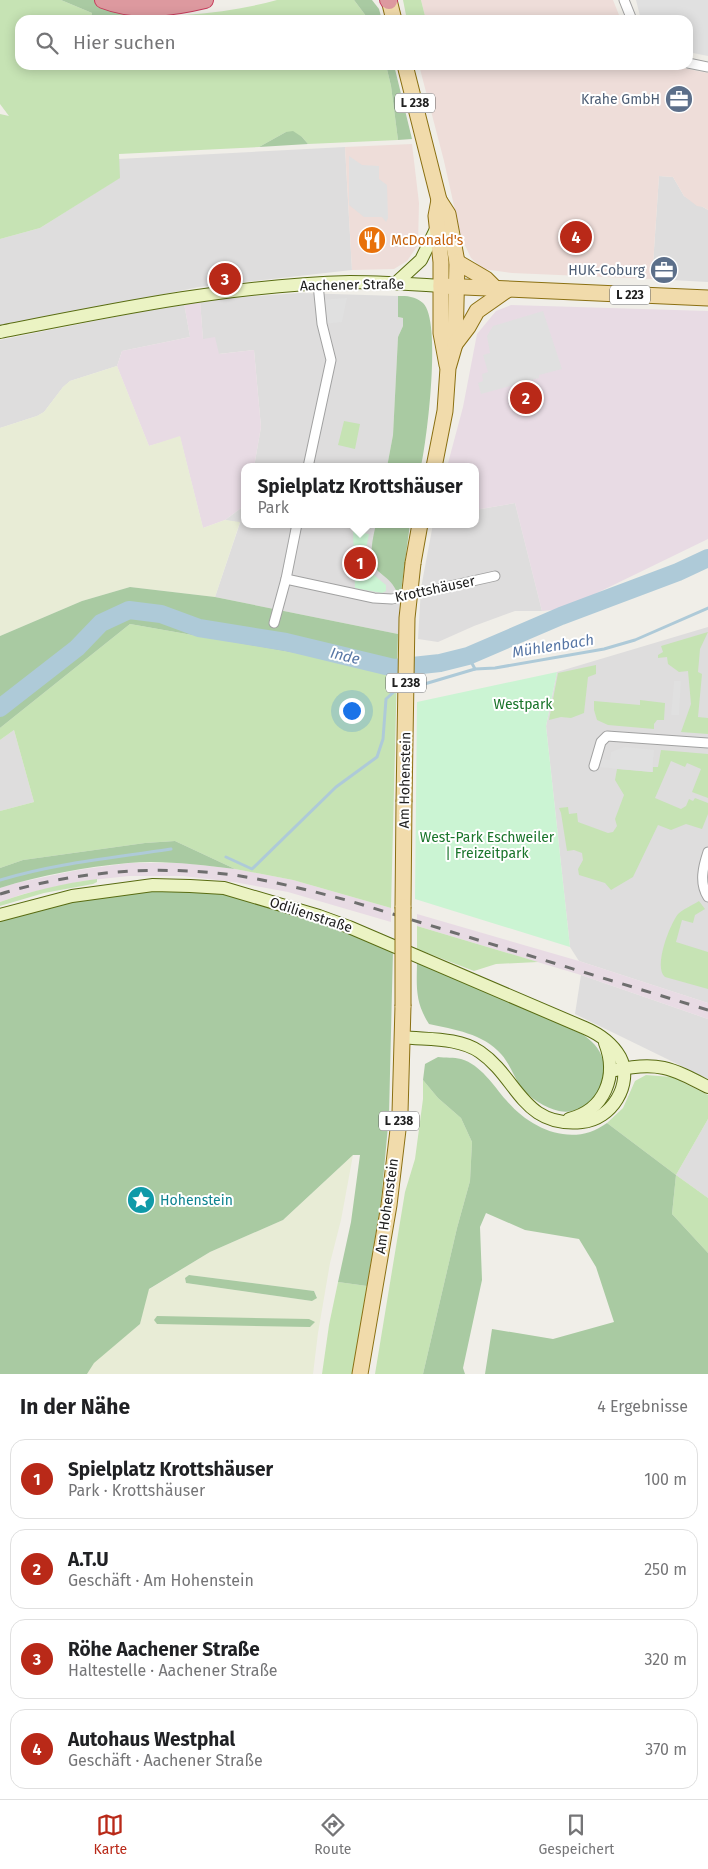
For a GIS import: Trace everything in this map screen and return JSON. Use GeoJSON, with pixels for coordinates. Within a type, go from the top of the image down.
{"type":"FeatureCollection","features":[{"type":"Feature","properties":{"kind":"highway"},"geometry":{"type":"LineString","coordinates":[[103,0],[121,6],[149,9],[205,0]]}},
{"type":"Feature","properties":{"kind":"main road"},"geometry":{"type":"LineString","coordinates":[[388,0],[392,15]]}},
{"type":"Feature","properties":{"kind":"main road","name":"L 238"},"geometry":{"type":"LineString","coordinates":[[406,70],[439,200],[448,214],[457,262],[448,286],[441,333],[448,368]]}},
{"type":"Feature","properties":{"kind":"main road","name":"L 238"},"geometry":{"type":"LineString","coordinates":[[435,463],[445,411],[448,368],[455,344],[448,286],[437,227],[436,216],[439,200]]}},
{"type":"Feature","properties":{"kind":"main road"},"geometry":{"type":"LineString","coordinates":[[396,283],[421,260],[437,227]]}},
{"type":"Feature","properties":{"kind":"main road"},"geometry":{"type":"LineString","coordinates":[[455,344],[477,311],[501,290],[457,262]]}},
{"type":"Feature","properties":{"kind":"main road","name":"Aachener Straße"},"geometry":{"type":"LineString","coordinates":[[0,332],[191,296],[318,284],[396,283],[501,290],[708,298]]}},
{"type":"Feature","properties":{"kind":"main road","name":"Am Hohenstein"},"geometry":{"type":"LineString","coordinates":[[360,1374],[389,1205],[400,1113],[407,618],[419,528]]}},
{"type":"Feature","properties":{"kind":"main road","name":"Odilienstraße"},"geometry":{"type":"LineString","coordinates":[[0,915],[72,896],[114,889],[153,885],[224,888],[319,916],[349,927],[586,1028],[604,1038],[620,1057],[617,1070]]}},
{"type":"Feature","properties":{"kind":"main road"},"geometry":{"type":"LineString","coordinates":[[402,1037],[459,1043],[479,1052],[498,1069],[526,1103],[538,1112],[559,1121],[582,1122],[592,1120],[610,1109],[622,1086],[617,1070],[636,1065],[670,1069],[708,1087]]}},
{"type":"Feature","properties":{"kind":"street"},"geometry":{"type":"LineString","coordinates":[[624,0],[630,15]]}},
{"type":"Feature","properties":{"kind":"street"},"geometry":{"type":"LineString","coordinates":[[693,64],[708,67]]}},
{"type":"Feature","properties":{"kind":"street"},"geometry":{"type":"LineString","coordinates":[[309,463],[331,360],[322,324],[318,284]]}},
{"type":"Feature","properties":{"kind":"street"},"geometry":{"type":"LineString","coordinates":[[274,624],[286,579],[295,528]]}},
{"type":"Feature","properties":{"kind":"street","name":"Krottshäuser"},"geometry":{"type":"LineString","coordinates":[[286,579],[374,598],[392,599],[495,576]]}},
{"type":"Feature","properties":{"kind":"street"},"geometry":{"type":"LineString","coordinates":[[594,766],[601,742],[607,736],[708,743]]}},
{"type":"Feature","properties":{"kind":"street"},"geometry":{"type":"LineString","coordinates":[[708,852],[702,881],[704,891],[708,897]]}},
{"type":"Feature","properties":{"kind":"shaded area"},"geometry":{"type":"Polygon","coordinates":[[[421,0],[613,0],[619,15],[425,15],[421,0]]]}},
{"type":"Feature","properties":{"kind":"shaded area"},"geometry":{"type":"Polygon","coordinates":[[[636,0],[708,0],[708,56],[693,53],[693,15],[640,15],[636,0]]]}},
{"type":"Feature","properties":{"kind":"shaded area"},"geometry":{"type":"Polygon","coordinates":[[[420,70],[693,70],[708,73],[708,210],[697,206],[684,196],[673,177],[659,176],[652,279],[512,273],[483,269],[471,258],[461,237],[420,70]]]}},
{"type":"Feature","properties":{"kind":"shaded area"},"geometry":{"type":"Polygon","coordinates":[[[412,144],[419,203],[418,245],[407,261],[394,269],[352,270],[345,147],[412,144]]]}},
{"type":"Feature","properties":{"kind":"shaded area"},"geometry":{"type":"Polygon","coordinates":[[[345,147],[352,270],[199,287],[0,327],[0,239],[40,228],[119,178],[118,159],[345,147]]]}},
{"type":"Feature","properties":{"kind":"shaded area"},"geometry":{"type":"Polygon","coordinates":[[[349,156],[362,165],[379,166],[379,179],[387,185],[388,218],[386,222],[382,217],[364,217],[349,205],[349,156]]]}},
{"type":"Feature","properties":{"kind":"shaded area"},"geometry":{"type":"Polygon","coordinates":[[[659,176],[673,177],[684,196],[708,210],[708,282],[652,279],[659,176]]]}},
{"type":"Feature","properties":{"kind":"shaded area"},"geometry":{"type":"Polygon","coordinates":[[[300,293],[398,296],[398,317],[403,318],[403,326],[398,337],[393,435],[388,463],[255,463],[261,427],[254,350],[218,354],[203,340],[200,300],[300,293]]]}},
{"type":"Feature","properties":{"kind":"shaded area"},"geometry":{"type":"Polygon","coordinates":[[[347,298],[342,322],[322,324],[319,300],[347,298]]]}},
{"type":"Feature","properties":{"kind":"shaded area"},"geometry":{"type":"Polygon","coordinates":[[[200,300],[203,339],[215,337],[219,354],[254,350],[261,427],[255,463],[241,463],[241,508],[225,520],[203,528],[180,437],[149,446],[117,366],[122,351],[190,337],[184,303],[200,300]]]}},
{"type":"Feature","properties":{"kind":"shaded area"},"geometry":{"type":"Polygon","coordinates":[[[184,303],[190,337],[122,351],[117,366],[70,381],[63,387],[44,412],[0,428],[0,340],[184,303]]]}},
{"type":"Feature","properties":{"kind":"shaded area"},"geometry":{"type":"Polygon","coordinates":[[[511,305],[708,311],[708,539],[564,609],[542,611],[515,503],[479,509],[479,463],[448,463],[463,407],[477,334],[496,311],[511,305]]]}},
{"type":"Feature","properties":{"kind":"shaded area"},"geometry":{"type":"Polygon","coordinates":[[[543,311],[562,369],[539,375],[539,378],[481,394],[478,383],[483,381],[482,374],[488,372],[483,355],[490,353],[487,336],[493,326],[543,311]]]}},
{"type":"Feature","properties":{"kind":"shaded area"},"geometry":{"type":"Polygon","coordinates":[[[515,503],[542,611],[515,611],[438,642],[418,639],[421,588],[432,528],[479,528],[479,509],[515,503]]]}},
{"type":"Feature","properties":{"kind":"shaded area"},"geometry":{"type":"Polygon","coordinates":[[[241,508],[241,528],[376,528],[372,560],[380,573],[393,582],[397,592],[401,592],[398,634],[215,597],[240,523],[225,520],[241,508]]]}},
{"type":"Feature","properties":{"kind":"shaded area"},"geometry":{"type":"Polygon","coordinates":[[[708,627],[708,1003],[579,961],[570,947],[546,726],[557,672],[708,627]]]}},
{"type":"Feature","properties":{"kind":"shaded area"},"geometry":{"type":"Polygon","coordinates":[[[674,681],[681,681],[679,715],[671,715],[674,681]]]}},
{"type":"Feature","properties":{"kind":"shaded area"},"geometry":{"type":"Polygon","coordinates":[[[14,730],[34,802],[0,811],[0,740],[14,730]]]}},
{"type":"Feature","properties":{"kind":"shaded area"},"geometry":{"type":"Polygon","coordinates":[[[625,747],[654,750],[652,772],[598,767],[599,759],[610,760],[611,752],[625,747]]]}},
{"type":"Feature","properties":{"kind":"shaded area"},"geometry":{"type":"Polygon","coordinates":[[[129,863],[184,863],[235,869],[293,880],[391,908],[391,922],[288,892],[234,882],[183,876],[129,876],[82,881],[23,894],[0,902],[0,888],[16,883],[78,870],[129,863]]]}},
{"type":"Feature","properties":{"kind":"shaded area"},"geometry":{"type":"Polygon","coordinates":[[[417,914],[579,961],[708,1003],[708,1019],[581,975],[417,926],[417,914]]]}},
{"type":"Feature","properties":{"kind":"shaded area"},"geometry":{"type":"Polygon","coordinates":[[[581,975],[708,1019],[708,1079],[575,1014],[581,975]]]}},
{"type":"Feature","properties":{"kind":"shaded area"},"geometry":{"type":"Polygon","coordinates":[[[708,1119],[708,1198],[676,1175],[708,1119]]]}},
{"type":"Feature","properties":{"kind":"green space"},"geometry":{"type":"Polygon","coordinates":[[[0,0],[61,0],[92,13],[91,15],[15,15],[15,70],[387,70],[398,140],[308,144],[302,137],[286,132],[259,147],[119,154],[120,178],[40,228],[0,239],[0,114],[9,116],[0,104],[0,0]]]}},
{"type":"Feature","properties":{"kind":"green space"},"geometry":{"type":"Polygon","coordinates":[[[61,0],[171,0],[156,15],[91,15],[92,13],[61,0]]]}},
{"type":"Feature","properties":{"kind":"green space"},"geometry":{"type":"Polygon","coordinates":[[[277,0],[354,0],[365,15],[179,15],[219,12],[277,0]]]}},
{"type":"Feature","properties":{"kind":"green space"},"geometry":{"type":"Polygon","coordinates":[[[354,0],[372,0],[379,9],[381,15],[365,15],[354,0]]]}},
{"type":"Feature","properties":{"kind":"green space"},"geometry":{"type":"Polygon","coordinates":[[[403,0],[421,0],[425,15],[406,15],[403,0]]]}},
{"type":"Feature","properties":{"kind":"green space"},"geometry":{"type":"Polygon","coordinates":[[[387,70],[395,70],[412,139],[398,140],[387,70]]]}},
{"type":"Feature","properties":{"kind":"green space"},"geometry":{"type":"Polygon","coordinates":[[[293,131],[308,144],[259,147],[286,132],[293,131]]]}},
{"type":"Feature","properties":{"kind":"green space"},"geometry":{"type":"Polygon","coordinates":[[[398,296],[414,298],[423,303],[429,314],[432,332],[429,408],[422,463],[388,463],[393,435],[398,337],[403,326],[403,318],[398,317],[398,296]]]}},
{"type":"Feature","properties":{"kind":"green space"},"geometry":{"type":"Polygon","coordinates":[[[117,366],[149,446],[180,436],[203,528],[225,520],[240,522],[215,597],[130,587],[82,601],[0,636],[0,428],[44,412],[63,387],[70,381],[117,366]]]}},
{"type":"Feature","properties":{"kind":"green space"},"geometry":{"type":"Polygon","coordinates":[[[344,421],[360,424],[355,449],[338,445],[344,421]]]}},
{"type":"Feature","properties":{"kind":"green space"},"geometry":{"type":"Polygon","coordinates":[[[375,528],[409,528],[401,592],[397,592],[391,582],[375,566],[372,555],[375,528]]]}},
{"type":"Feature","properties":{"kind":"green space"},"geometry":{"type":"Polygon","coordinates":[[[353,531],[369,534],[365,558],[366,563],[372,573],[386,585],[386,591],[382,593],[355,588],[353,531]]]}},
{"type":"Feature","properties":{"kind":"green space"},"geometry":{"type":"Polygon","coordinates":[[[130,587],[215,597],[398,634],[397,671],[130,624],[0,728],[0,636],[82,601],[130,587]]]}},
{"type":"Feature","properties":{"kind":"green space"},"geometry":{"type":"Polygon","coordinates":[[[130,624],[397,671],[391,908],[293,880],[235,869],[175,841],[145,843],[23,860],[0,868],[0,811],[34,802],[14,730],[0,740],[0,728],[130,624]]]}},
{"type":"Feature","properties":{"kind":"green space"},"geometry":{"type":"Polygon","coordinates":[[[708,632],[700,649],[698,672],[702,674],[698,717],[708,718],[708,734],[681,732],[691,704],[688,671],[679,672],[668,664],[667,657],[658,658],[658,655],[663,652],[661,646],[708,632]]]}},
{"type":"Feature","properties":{"kind":"green space"},"geometry":{"type":"Polygon","coordinates":[[[596,665],[596,674],[588,677],[584,713],[571,718],[561,717],[549,720],[558,673],[596,665]]]}},
{"type":"Feature","properties":{"kind":"green space","name":"West-Park Eschweiler | Freizeitpark"},"geometry":{"type":"Polygon","coordinates":[[[557,672],[546,726],[570,947],[415,899],[417,702],[557,672]]]}},
{"type":"Feature","properties":{"kind":"green space"},"geometry":{"type":"Polygon","coordinates":[[[640,700],[665,703],[664,720],[657,720],[654,724],[654,729],[608,725],[597,720],[594,701],[640,705],[640,700]]]}},
{"type":"Feature","properties":{"kind":"green space"},"geometry":{"type":"Polygon","coordinates":[[[661,750],[708,754],[708,798],[692,792],[701,769],[687,763],[685,767],[671,761],[655,798],[681,809],[686,806],[689,799],[693,801],[695,798],[708,803],[708,814],[702,829],[686,824],[671,830],[658,825],[633,877],[611,890],[605,883],[579,875],[578,869],[583,860],[582,853],[574,850],[567,851],[559,808],[568,807],[569,814],[577,813],[578,822],[608,833],[613,832],[617,826],[615,819],[624,795],[615,780],[617,769],[653,772],[653,767],[658,767],[661,750]]]}},
{"type":"Feature","properties":{"kind":"green space"},"geometry":{"type":"Polygon","coordinates":[[[175,841],[235,869],[168,863],[128,863],[63,872],[0,888],[0,868],[23,860],[145,843],[175,841]]]}},
{"type":"Feature","properties":{"kind":"green space"},"geometry":{"type":"Polygon","coordinates":[[[97,879],[97,882],[93,884],[44,893],[0,906],[0,902],[36,891],[97,879]]]}},
{"type":"Feature","properties":{"kind":"green space"},"geometry":{"type":"Polygon","coordinates":[[[153,890],[222,894],[318,918],[393,950],[389,1115],[381,1202],[367,1286],[338,1282],[351,1222],[360,1155],[353,1155],[283,1220],[210,1252],[149,1289],[140,1324],[94,1363],[87,1374],[0,1374],[0,919],[94,897],[153,890]]]}},
{"type":"Feature","properties":{"kind":"green space"},"geometry":{"type":"Polygon","coordinates":[[[699,901],[705,909],[695,915],[693,923],[682,920],[676,942],[708,952],[708,989],[665,977],[661,964],[667,936],[678,914],[699,901]]]}},
{"type":"Feature","properties":{"kind":"green space"},"geometry":{"type":"Polygon","coordinates":[[[417,926],[538,962],[496,964],[474,971],[417,949],[417,926]]]}},
{"type":"Feature","properties":{"kind":"green space"},"geometry":{"type":"Polygon","coordinates":[[[417,960],[586,1037],[599,1051],[605,1069],[604,1079],[594,1097],[579,1109],[569,1112],[548,1108],[533,1099],[521,1087],[504,1058],[494,1047],[468,1033],[429,1024],[424,1016],[419,1000],[417,960]]]}},
{"type":"Feature","properties":{"kind":"green space"},"geometry":{"type":"Polygon","coordinates":[[[438,1057],[461,1059],[475,1066],[514,1109],[523,1117],[544,1129],[567,1135],[578,1134],[592,1131],[607,1123],[676,1175],[672,1214],[708,1253],[708,1374],[485,1374],[492,1329],[553,1339],[614,1322],[596,1267],[579,1239],[525,1230],[486,1213],[480,1227],[482,1280],[463,1368],[465,1374],[423,1374],[457,1228],[470,1181],[472,1142],[461,1118],[438,1098],[423,1080],[425,1064],[438,1057]]]}},
{"type":"Feature","properties":{"kind":"green space"},"geometry":{"type":"Polygon","coordinates":[[[646,1075],[672,1077],[708,1095],[708,1119],[676,1175],[607,1123],[623,1108],[635,1081],[646,1075]]]}},
{"type":"Feature","properties":{"kind":"green space"},"geometry":{"type":"Polygon","coordinates":[[[423,1080],[438,1098],[461,1118],[472,1142],[470,1181],[457,1228],[423,1374],[375,1374],[405,1192],[415,1159],[423,1099],[423,1080]]]}},
{"type":"Feature","properties":{"kind":"green space"},"geometry":{"type":"Polygon","coordinates":[[[353,1155],[341,1220],[330,1263],[313,1374],[87,1374],[93,1363],[140,1324],[148,1290],[210,1252],[283,1220],[353,1155]],[[189,1275],[185,1278],[186,1283],[312,1301],[317,1297],[314,1291],[189,1275]]]}},
{"type":"Feature","properties":{"kind":"green space"},"geometry":{"type":"Polygon","coordinates":[[[676,1175],[708,1198],[708,1253],[672,1214],[676,1175]]]}},
{"type":"Feature","properties":{"kind":"green space"},"geometry":{"type":"Polygon","coordinates":[[[189,1275],[314,1291],[317,1298],[312,1301],[186,1283],[185,1278],[189,1275]]]}},
{"type":"Feature","properties":{"kind":"green space"},"geometry":{"type":"Polygon","coordinates":[[[338,1282],[367,1286],[352,1374],[322,1374],[329,1325],[338,1282]]]}},
{"type":"Feature","properties":{"kind":"green space"},"geometry":{"type":"Polygon","coordinates":[[[157,1316],[309,1319],[315,1322],[310,1327],[157,1324],[154,1320],[157,1316]]]}},
{"type":"Feature","properties":{"kind":"waterway","name":"Inde"},"geometry":{"type":"LineString","coordinates":[[0,708],[77,648],[101,623],[129,610],[161,614],[199,628],[286,642],[394,668],[440,663],[468,656],[561,616],[678,572],[708,558]]}},
{"type":"Feature","properties":{"kind":"waterway","name":"Mühlenbach"},"geometry":{"type":"LineString","coordinates":[[411,688],[475,669],[495,668],[604,649],[635,640],[708,608]]}},
{"type":"Feature","properties":{"kind":"waterway"},"geometry":{"type":"LineString","coordinates":[[468,656],[475,669]]}},
{"type":"Feature","properties":{"kind":"waterway"},"geometry":{"type":"LineString","coordinates":[[226,857],[252,869],[336,787],[377,757],[383,739],[386,699],[396,690],[403,689]]}},
{"type":"Feature","properties":{"kind":"waterway"},"geometry":{"type":"LineString","coordinates":[[0,880],[63,865],[171,849]]}},
{"type":"Feature","properties":{"kind":"railway"},"geometry":{"type":"LineString","coordinates":[[0,894],[58,880],[116,872],[175,871],[234,875],[278,883],[350,901],[708,1010]]}},
{"type":"Feature","properties":{"kind":"place","name":"Krahe GmbH"},"geometry":{"type":"Point","coordinates":[679,99]}},
{"type":"Feature","properties":{"kind":"place","name":"Autohaus Westphal"},"geometry":{"type":"Point","coordinates":[576,237]}},
{"type":"Feature","properties":{"kind":"place","name":"McDonald's"},"geometry":{"type":"Point","coordinates":[372,240]}},
{"type":"Feature","properties":{"kind":"place","name":"HUK-Coburg"},"geometry":{"type":"Point","coordinates":[664,270]}},
{"type":"Feature","properties":{"kind":"place","name":"Röhe Aachener Straße"},"geometry":{"type":"Point","coordinates":[225,279]}},
{"type":"Feature","properties":{"kind":"place","name":"A.T.U"},"geometry":{"type":"Point","coordinates":[526,398]}},
{"type":"Feature","properties":{"kind":"place","name":"Spielplatz Krottshäuser"},"geometry":{"type":"Point","coordinates":[360,563]}},
{"type":"Feature","properties":{"kind":"place","name":"Hohenstein"},"geometry":{"type":"Point","coordinates":[141,1200]}},
{"type":"Feature","properties":{"kind":"park label","name":"Westpark"},"geometry":{"type":"Point","coordinates":[523,704]}}]}
